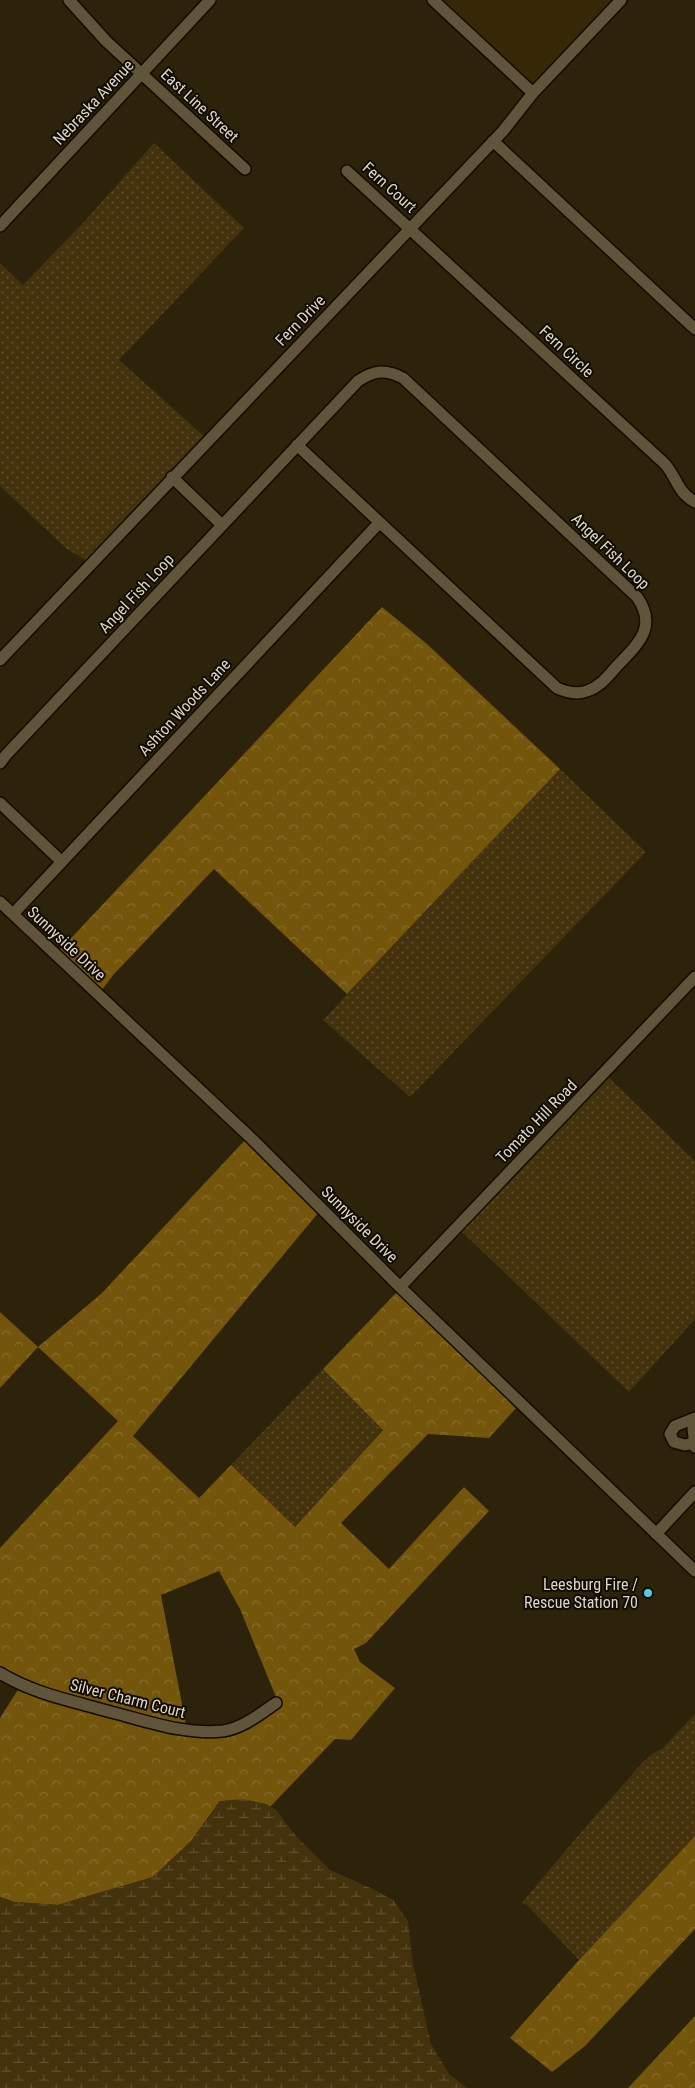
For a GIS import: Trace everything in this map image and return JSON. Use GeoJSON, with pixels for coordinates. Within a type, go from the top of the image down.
{"type":"FeatureCollection","features":[{"type":"Feature","properties":{"kind":"street","name":"East Line Street"},"geometry":{"type":"LineString","coordinates":[[69,0],[106,40],[245,169]]}},
{"type":"Feature","properties":{"kind":"street","name":"Nebraska Avenue"},"geometry":{"type":"LineString","coordinates":[[0,226],[210,0]]}},
{"type":"Feature","properties":{"kind":"street"},"geometry":{"type":"LineString","coordinates":[[433,0],[533,93]]}},
{"type":"Feature","properties":{"kind":"street","name":"Fern Drive"},"geometry":{"type":"LineString","coordinates":[[0,660],[172,477],[494,141],[533,93],[621,0]]}},
{"type":"Feature","properties":{"kind":"street"},"geometry":{"type":"LineString","coordinates":[[494,141],[695,329]]}},
{"type":"Feature","properties":{"kind":"street","name":"Fern Court"},"geometry":{"type":"LineString","coordinates":[[347,170],[411,227]]}},
{"type":"Feature","properties":{"kind":"street","name":"Fern Circle"},"geometry":{"type":"LineString","coordinates":[[411,227],[664,464],[681,492],[695,502]]}},
{"type":"Feature","properties":{"kind":"street","name":"Angel Fish Loop"},"geometry":{"type":"LineString","coordinates":[[0,763],[222,525],[297,445],[358,381],[368,374],[380,370],[392,372],[404,378],[637,597],[644,606],[646,616],[645,632],[639,643],[599,685],[587,692],[577,693],[556,688],[297,445]]}},
{"type":"Feature","properties":{"kind":"street"},"geometry":{"type":"LineString","coordinates":[[172,477],[222,525]]}},
{"type":"Feature","properties":{"kind":"street","name":"Ashton Woods Lane"},"geometry":{"type":"LineString","coordinates":[[13,914],[379,523]]}},
{"type":"Feature","properties":{"kind":"street"},"geometry":{"type":"LineString","coordinates":[[0,803],[62,862]]}},
{"type":"Feature","properties":{"kind":"street","name":"Sunnyside Drive"},"geometry":{"type":"LineString","coordinates":[[0,902],[252,1139],[400,1287],[695,1571]]}},
{"type":"Feature","properties":{"kind":"street","name":"Tomato Hill Road"},"geometry":{"type":"LineString","coordinates":[[400,1287],[695,978]]}},
{"type":"Feature","properties":{"kind":"street"},"geometry":{"type":"LineString","coordinates":[[695,1419],[694,1445],[674,1442],[670,1434],[674,1426],[695,1419]]}},
{"type":"Feature","properties":{"kind":"street"},"geometry":{"type":"LineString","coordinates":[[656,1534],[695,1492]]}},
{"type":"Feature","properties":{"kind":"street","name":"Silver Charm Court"},"geometry":{"type":"LineString","coordinates":[[0,1673],[26,1687],[48,1695],[178,1730],[205,1732],[225,1730],[248,1722],[276,1703]]}},
{"type":"Feature","properties":{"kind":"shaded area"},"geometry":{"type":"Polygon","coordinates":[[[432,0],[625,0],[536,96],[432,0]]]}},
{"type":"Feature","properties":{"kind":"green space"},"geometry":{"type":"Polygon","coordinates":[[[154,143],[244,228],[119,360],[206,438],[90,563],[67,549],[0,486],[0,263],[23,285],[84,222],[154,143]]]}},
{"type":"Feature","properties":{"kind":"green space"},"geometry":{"type":"Polygon","coordinates":[[[382,607],[427,644],[560,769],[347,994],[214,869],[114,974],[101,991],[59,951],[382,607]]]}},
{"type":"Feature","properties":{"kind":"green space"},"geometry":{"type":"Polygon","coordinates":[[[560,769],[646,852],[410,1097],[323,1020],[560,769]]]}},
{"type":"Feature","properties":{"kind":"green space"},"geometry":{"type":"Polygon","coordinates":[[[607,1076],[695,1161],[695,1319],[629,1392],[459,1229],[607,1076]]]}},
{"type":"Feature","properties":{"kind":"green space"},"geometry":{"type":"Polygon","coordinates":[[[246,1139],[319,1212],[133,1436],[199,1498],[231,1465],[295,1527],[383,1430],[323,1369],[398,1291],[517,1407],[489,1438],[428,1434],[341,1523],[389,1569],[464,1487],[489,1511],[366,1643],[354,1649],[360,1662],[395,1688],[351,1740],[335,1739],[270,1807],[266,1804],[220,1801],[191,1841],[153,1877],[58,1905],[14,1902],[0,1897],[0,1718],[21,1685],[0,1673],[0,1548],[118,1421],[38,1347],[101,1294],[246,1139]],[[219,1571],[161,1595],[187,1730],[222,1730],[278,1702],[240,1609],[219,1571]]]}},
{"type":"Feature","properties":{"kind":"green space"},"geometry":{"type":"Polygon","coordinates":[[[0,1312],[38,1347],[0,1388],[0,1312]]]}},
{"type":"Feature","properties":{"kind":"green space"},"geometry":{"type":"Polygon","coordinates":[[[323,1369],[383,1429],[294,1528],[231,1465],[323,1369]]]}},
{"type":"Feature","properties":{"kind":"green space"},"geometry":{"type":"Polygon","coordinates":[[[695,1714],[695,1836],[579,1960],[527,1905],[522,1903],[584,1828],[641,1764],[656,1751],[662,1749],[695,1714]]]}},
{"type":"Feature","properties":{"kind":"green space"},"geometry":{"type":"Polygon","coordinates":[[[243,1799],[266,1804],[277,1811],[296,1836],[330,1870],[393,1900],[408,1921],[413,1964],[431,2044],[449,2074],[467,2088],[0,2088],[0,1897],[14,1902],[58,1905],[153,1877],[191,1841],[220,1801],[243,1799]]]}},
{"type":"Feature","properties":{"kind":"green space"},"geometry":{"type":"Polygon","coordinates":[[[695,1836],[695,1929],[585,2046],[552,2072],[510,2038],[579,1960],[695,1836]]]}},
{"type":"Feature","properties":{"kind":"green space"},"geometry":{"type":"Polygon","coordinates":[[[695,2016],[695,2088],[628,2088],[695,2016]]]}},
{"type":"Feature","properties":{"kind":"place","name":"Leesburg Fire / Rescue Station 70"},"geometry":{"type":"Point","coordinates":[648,1593]}}]}
